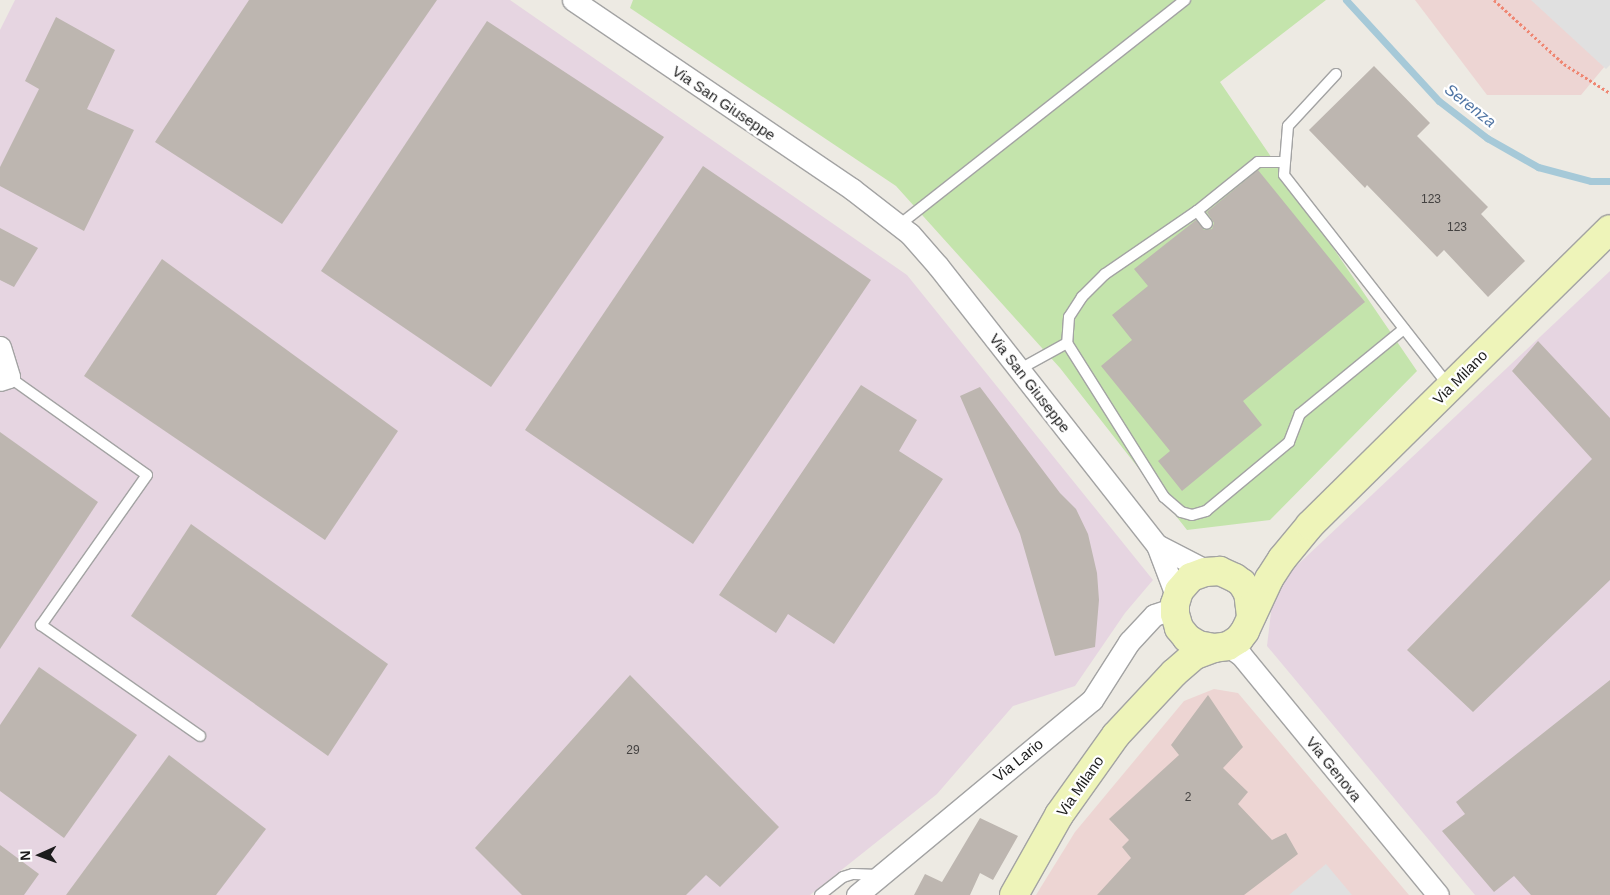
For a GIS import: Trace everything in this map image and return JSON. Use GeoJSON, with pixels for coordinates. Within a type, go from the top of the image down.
{"type":"FeatureCollection","features":[{"type":"Feature","properties":{"kind":"main road","name":"Via Milano"},"geometry":{"type":"LineString","coordinates":[[1014,895],[1060,815],[1088,772],[1116,735],[1160,688],[1195,656],[1235,641],[1282,559],[1310,525],[1610,229]]}},
{"type":"Feature","properties":{"kind":"main road","name":"Via Milano"},"geometry":{"type":"LineString","coordinates":[[1236,578],[1269,557],[1310,525]]}},
{"type":"Feature","properties":{"kind":"main road"},"geometry":{"type":"LineString","coordinates":[[1208,572],[1220,572],[1236,578],[1248,593],[1235,641],[1198,645],[1187,638],[1174,612],[1179,591],[1191,577],[1208,572]]}},
{"type":"Feature","properties":{"kind":"main road","name":"Via Milano"},"geometry":{"type":"LineString","coordinates":[[1160,688],[1174,650],[1174,612]]}},
{"type":"Feature","properties":{"kind":"street","name":"Via San Giuseppe"},"geometry":{"type":"LineString","coordinates":[[573,0],[852,189],[899,225],[938,266],[1157,545],[1174,612]]}},
{"type":"Feature","properties":{"kind":"street"},"geometry":{"type":"LineString","coordinates":[[0,347],[4,378]]}},
{"type":"Feature","properties":{"kind":"street","name":"Via San Giuseppe"},"geometry":{"type":"LineString","coordinates":[[1157,545],[1208,572]]}},
{"type":"Feature","properties":{"kind":"street","name":"Via Lario"},"geometry":{"type":"LineString","coordinates":[[857,895],[1092,700],[1129,642],[1154,615],[1174,612]]}},
{"type":"Feature","properties":{"kind":"street","name":"Via Genova"},"geometry":{"type":"LineString","coordinates":[[1235,641],[1438,895]]}},
{"type":"Feature","properties":{"kind":"lane"},"geometry":{"type":"LineString","coordinates":[[899,225],[1186,0]]}},
{"type":"Feature","properties":{"kind":"lane"},"geometry":{"type":"LineString","coordinates":[[1336,74],[1288,126],[1284,175],[1450,387]]}},
{"type":"Feature","properties":{"kind":"lane"},"geometry":{"type":"LineString","coordinates":[[1284,162],[1258,162],[1197,211],[1105,274],[1082,298],[1069,317],[1067,343],[1164,497],[1180,512],[1192,515],[1206,511],[1217,504],[1288,442],[1300,414],[1404,329]]}},
{"type":"Feature","properties":{"kind":"lane"},"geometry":{"type":"LineString","coordinates":[[1197,211],[1207,224]]}},
{"type":"Feature","properties":{"kind":"lane"},"geometry":{"type":"LineString","coordinates":[[1020,369],[1067,343]]}},
{"type":"Feature","properties":{"kind":"lane"},"geometry":{"type":"LineString","coordinates":[[4,378],[146,476],[41,625],[200,736]]}},
{"type":"Feature","properties":{"kind":"lane"},"geometry":{"type":"LineString","coordinates":[[820,895],[848,876],[879,875]]}},
{"type":"Feature","properties":{"kind":"path"},"geometry":{"type":"LineString","coordinates":[[1494,0],[1564,64],[1610,93]]}},
{"type":"Feature","properties":{"kind":"shaded area"},"geometry":{"type":"Polygon","coordinates":[[[15,0],[510,0],[907,275],[1153,580],[1125,613],[1075,686],[1013,706],[937,794],[810,895],[0,895],[0,30],[15,0]]]}},
{"type":"Feature","properties":{"kind":"shaded area"},"geometry":{"type":"Polygon","coordinates":[[[1415,0],[1610,0],[1610,60],[1581,95],[1487,95],[1415,0]]]}},
{"type":"Feature","properties":{"kind":"shaded area"},"geometry":{"type":"Polygon","coordinates":[[[1531,0],[1610,0],[1610,65],[1606,69],[1531,0]]]}},
{"type":"Feature","properties":{"kind":"shaded area"},"geometry":{"type":"Polygon","coordinates":[[[1610,271],[1610,895],[1475,895],[1267,646],[1274,587],[1610,271]]]}},
{"type":"Feature","properties":{"kind":"shaded area"},"geometry":{"type":"Polygon","coordinates":[[[1214,689],[1238,693],[1409,895],[1036,895],[1075,832],[1184,701],[1214,689]]]}},
{"type":"Feature","properties":{"kind":"shaded area"},"geometry":{"type":"Polygon","coordinates":[[[1326,864],[1352,895],[1289,895],[1326,864]]]}},
{"type":"Feature","properties":{"kind":"green space"},"geometry":{"type":"Polygon","coordinates":[[[633,0],[1326,0],[1220,82],[1417,371],[1270,520],[1187,530],[1060,368],[896,186],[630,8],[633,0]]]}},
{"type":"Feature","properties":{"kind":"building"},"geometry":{"type":"Polygon","coordinates":[[[249,0],[437,0],[282,224],[155,142],[249,0]]]}},
{"type":"Feature","properties":{"kind":"building"},"geometry":{"type":"Polygon","coordinates":[[[56,17],[115,50],[87,109],[134,130],[84,231],[0,186],[0,167],[39,89],[25,81],[56,17]]]}},
{"type":"Feature","properties":{"kind":"building"},"geometry":{"type":"Polygon","coordinates":[[[487,21],[664,137],[491,387],[321,271],[487,21]]]}},
{"type":"Feature","properties":{"kind":"building"},"geometry":{"type":"Polygon","coordinates":[[[1374,66],[1430,123],[1417,136],[1488,207],[1481,214],[1525,261],[1488,297],[1444,250],[1437,257],[1367,185],[1365,188],[1309,130],[1374,66]]]}},
{"type":"Feature","properties":{"kind":"building"},"geometry":{"type":"Polygon","coordinates":[[[703,166],[871,280],[693,544],[525,430],[703,166]]]}},
{"type":"Feature","properties":{"kind":"building"},"geometry":{"type":"Polygon","coordinates":[[[1258,170],[1365,302],[1243,401],[1262,425],[1182,491],[1158,461],[1170,451],[1101,366],[1132,340],[1112,315],[1148,286],[1134,269],[1196,220],[1204,230],[1212,229],[1214,223],[1207,212],[1258,170]]]}},
{"type":"Feature","properties":{"kind":"building"},"geometry":{"type":"Polygon","coordinates":[[[0,228],[38,248],[14,287],[0,280],[0,228]]]}},
{"type":"Feature","properties":{"kind":"building"},"geometry":{"type":"Polygon","coordinates":[[[162,259],[398,431],[325,540],[84,376],[162,259]]]}},
{"type":"Feature","properties":{"kind":"building"},"geometry":{"type":"Polygon","coordinates":[[[1538,341],[1610,418],[1610,580],[1473,712],[1407,650],[1592,459],[1512,371],[1538,341]]]}},
{"type":"Feature","properties":{"kind":"building"},"geometry":{"type":"Polygon","coordinates":[[[861,385],[917,420],[899,451],[943,479],[834,644],[788,614],[776,633],[719,595],[861,385]]]}},
{"type":"Feature","properties":{"kind":"building"},"geometry":{"type":"Polygon","coordinates":[[[980,387],[1060,493],[1076,509],[1088,534],[1097,573],[1099,600],[1095,647],[1055,656],[1020,534],[960,396],[980,387]]]}},
{"type":"Feature","properties":{"kind":"building"},"geometry":{"type":"Polygon","coordinates":[[[0,432],[98,502],[0,649],[0,432]]]}},
{"type":"Feature","properties":{"kind":"building"},"geometry":{"type":"Polygon","coordinates":[[[191,524],[388,664],[328,756],[131,616],[191,524]]]}},
{"type":"Feature","properties":{"kind":"building"},"geometry":{"type":"Polygon","coordinates":[[[39,667],[137,735],[64,838],[0,791],[0,725],[39,667]]]}},
{"type":"Feature","properties":{"kind":"building"},"geometry":{"type":"Polygon","coordinates":[[[630,675],[779,827],[720,887],[706,875],[686,895],[522,895],[475,848],[630,675]]]}},
{"type":"Feature","properties":{"kind":"building"},"geometry":{"type":"Polygon","coordinates":[[[1610,680],[1610,895],[1531,895],[1514,876],[1494,892],[1442,831],[1465,814],[1456,802],[1610,680]]]}},
{"type":"Feature","properties":{"kind":"building"},"geometry":{"type":"Polygon","coordinates":[[[1208,695],[1243,747],[1223,768],[1248,792],[1238,804],[1272,840],[1286,833],[1298,854],[1244,895],[1097,895],[1131,858],[1122,847],[1129,840],[1109,819],[1179,755],[1171,745],[1208,695]]]}},
{"type":"Feature","properties":{"kind":"building"},"geometry":{"type":"Polygon","coordinates":[[[169,755],[266,829],[216,895],[66,895],[169,755]]]}},
{"type":"Feature","properties":{"kind":"building"},"geometry":{"type":"Polygon","coordinates":[[[980,818],[1018,836],[993,880],[980,873],[970,895],[914,895],[925,874],[942,882],[980,818]]]}},
{"type":"Feature","properties":{"kind":"building"},"geometry":{"type":"Polygon","coordinates":[[[0,845],[39,874],[24,895],[0,895],[0,845]]]}},
{"type":"Feature","properties":{"kind":"waterway","name":"Serenza"},"geometry":{"type":"LineString","coordinates":[[1346,0],[1439,101],[1487,138],[1538,167],[1591,181],[1610,181]]}}]}
